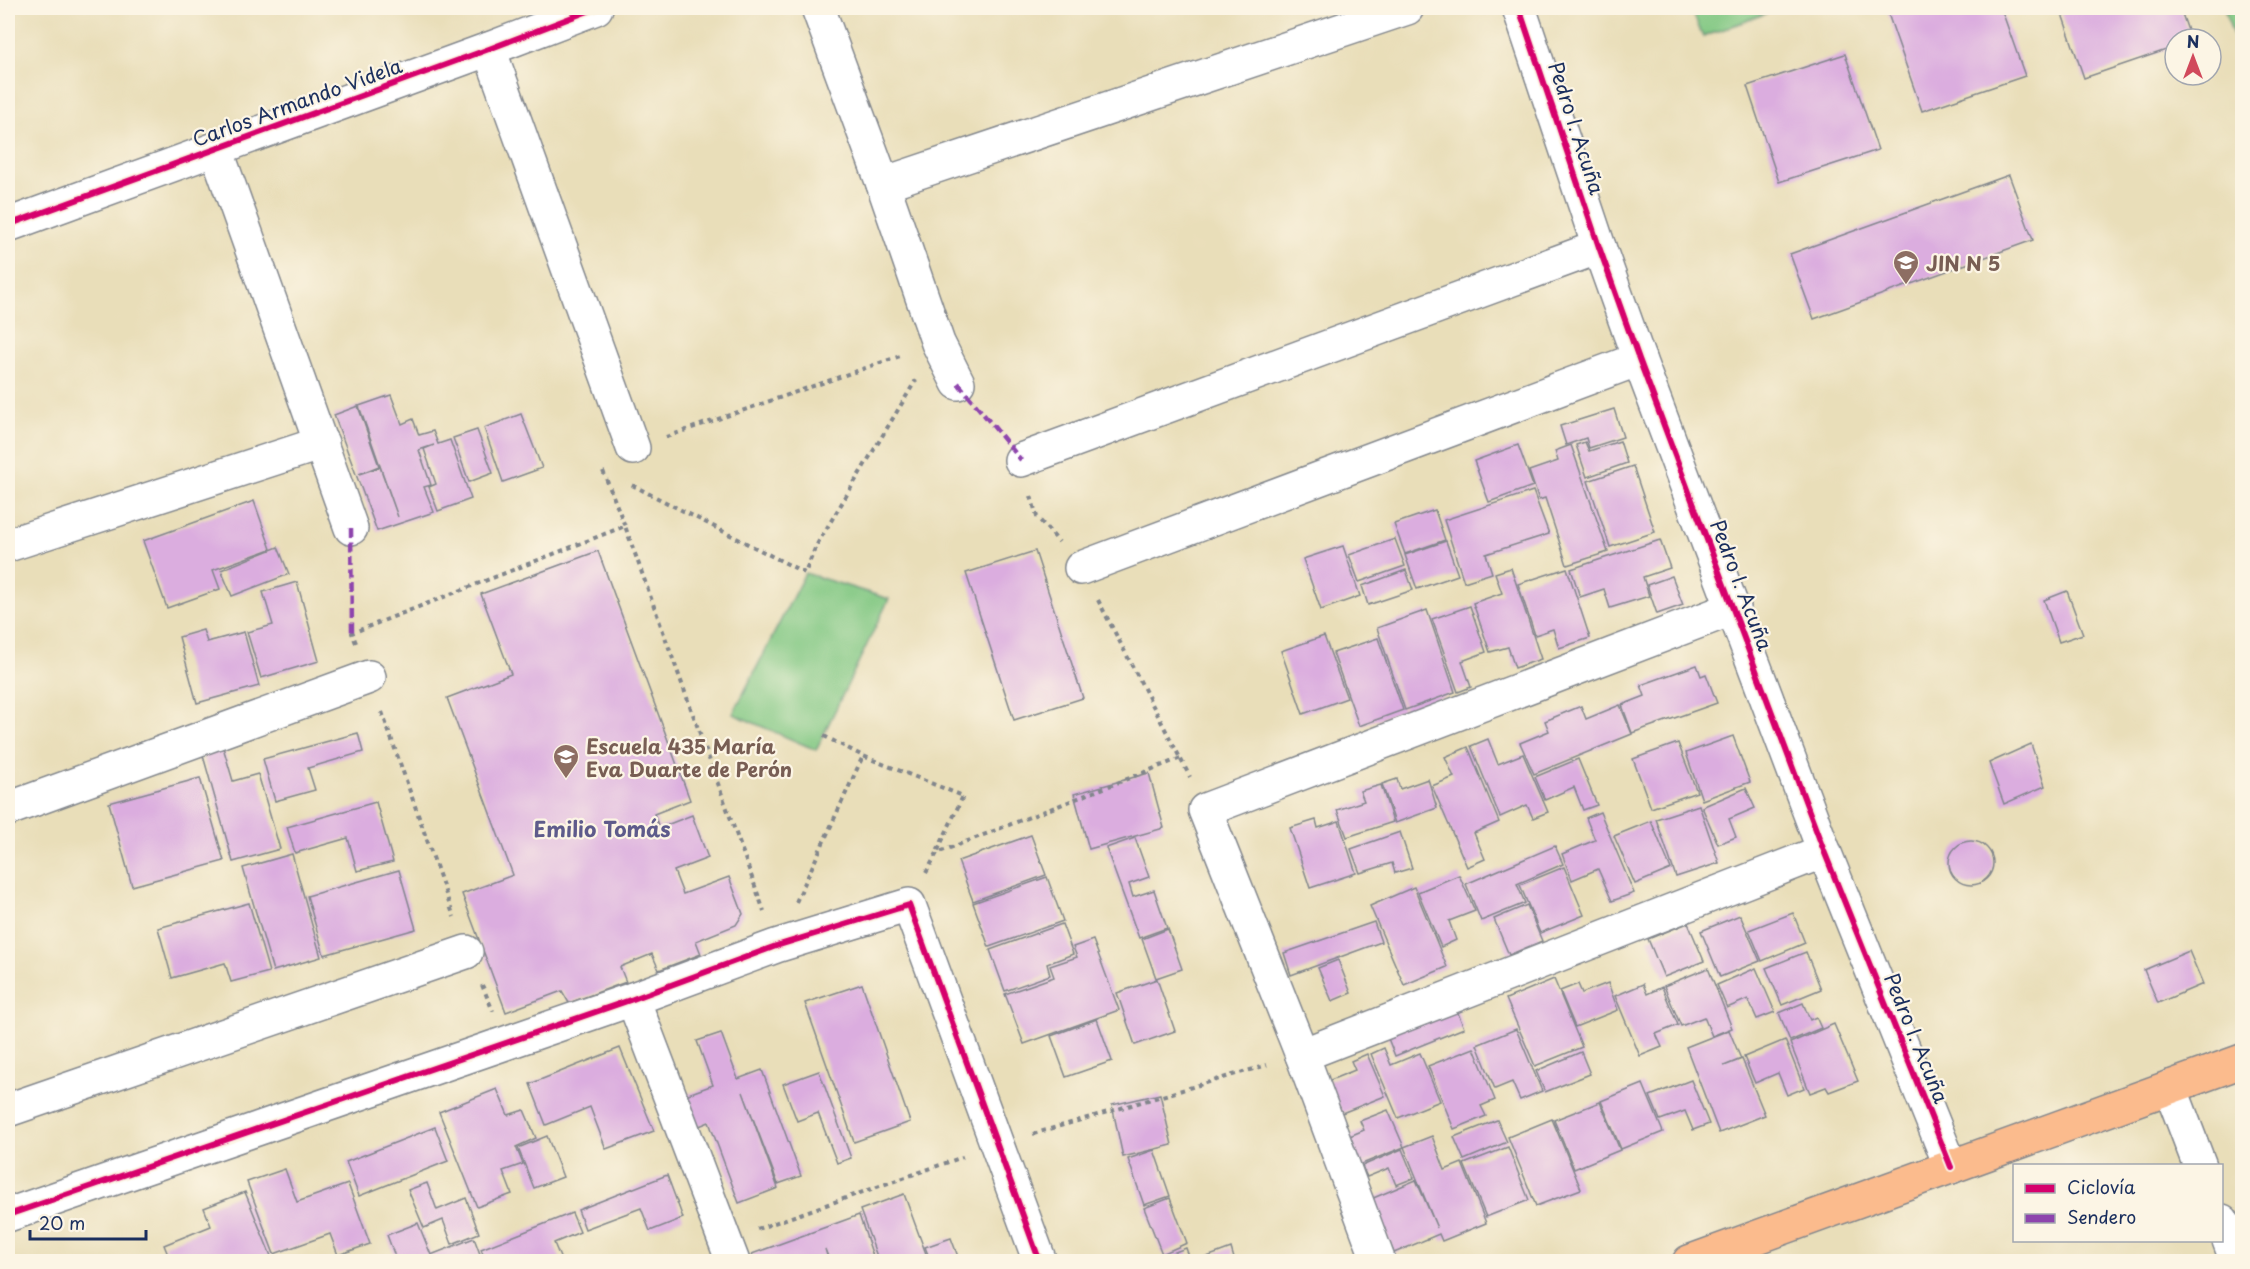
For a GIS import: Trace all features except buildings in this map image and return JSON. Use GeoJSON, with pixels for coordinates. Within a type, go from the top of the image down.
{"type":"FeatureCollection","features":[{"type":"Feature","properties":{"kind":"main road"},"geometry":{"type":"LineString","coordinates":[[1689,1262],[2242,1061]]}},
{"type":"Feature","properties":{"kind":"street","name":"Carlos Armando Videla"},"geometry":{"type":"LineString","coordinates":[[8,225],[596,8]]}},
{"type":"Feature","properties":{"kind":"street"},"geometry":{"type":"LineString","coordinates":[[818,8],[884,184],[938,343],[958,383]]}},
{"type":"Feature","properties":{"kind":"street"},"geometry":{"type":"LineString","coordinates":[[884,184],[1407,8]]}},
{"type":"Feature","properties":{"kind":"street","name":"Pedro I. Acuña"},"geometry":{"type":"LineString","coordinates":[[1519,8],[1639,359],[1824,851],[1951,1167]]}},
{"type":"Feature","properties":{"kind":"street"},"geometry":{"type":"LineString","coordinates":[[489,49],[633,448]]}},
{"type":"Feature","properties":{"kind":"street"},"geometry":{"type":"LineString","coordinates":[[216,149],[351,528]]}},
{"type":"Feature","properties":{"kind":"street"},"geometry":{"type":"LineString","coordinates":[[1021,460],[1599,247]]}},
{"type":"Feature","properties":{"kind":"street"},"geometry":{"type":"LineString","coordinates":[[1081,568],[1639,359]]}},
{"type":"Feature","properties":{"kind":"street"},"geometry":{"type":"LineString","coordinates":[[8,544],[322,443]]}},
{"type":"Feature","properties":{"kind":"street"},"geometry":{"type":"LineString","coordinates":[[1378,1262],[1302,1055],[1205,810],[1734,609]]}},
{"type":"Feature","properties":{"kind":"street"},"geometry":{"type":"LineString","coordinates":[[8,809],[369,677]]}},
{"type":"Feature","properties":{"kind":"street"},"geometry":{"type":"LineString","coordinates":[[1302,1055],[1824,851]]}},
{"type":"Feature","properties":{"kind":"street"},"geometry":{"type":"LineString","coordinates":[[8,1215],[508,1043],[776,946],[909,905],[1040,1262]]}},
{"type":"Feature","properties":{"kind":"street"},"geometry":{"type":"LineString","coordinates":[[8,1110],[466,952]]}},
{"type":"Feature","properties":{"kind":"street"},"geometry":{"type":"LineString","coordinates":[[633,999],[733,1262]]}},
{"type":"Feature","properties":{"kind":"street"},"geometry":{"type":"LineString","coordinates":[[2170,1087],[2199,1164]]}},
{"type":"Feature","properties":{"kind":"street"},"geometry":{"type":"LineString","coordinates":[[2223,1224],[2237,1262]]}},
{"type":"Feature","properties":{"kind":"path"},"geometry":{"type":"LineString","coordinates":[[603,470],[633,448],[938,343]]}},
{"type":"Feature","properties":{"kind":"path"},"geometry":{"type":"LineString","coordinates":[[624,481],[805,573],[816,546],[938,343]]}},
{"type":"Feature","properties":{"kind":"path"},"geometry":{"type":"LineString","coordinates":[[1021,460],[1037,517],[1081,568],[1205,810]]}},
{"type":"Feature","properties":{"kind":"path"},"geometry":{"type":"LineString","coordinates":[[603,470],[614,476]]}},
{"type":"Feature","properties":{"kind":"path"},"geometry":{"type":"LineString","coordinates":[[603,470],[626,526],[776,946]]}},
{"type":"Feature","properties":{"kind":"path"},"geometry":{"type":"LineString","coordinates":[[508,1043],[466,952],[352,633],[626,526]]}},
{"type":"Feature","properties":{"kind":"path"},"geometry":{"type":"LineString","coordinates":[[824,736],[863,756],[963,796],[937,853],[909,905]]}},
{"type":"Feature","properties":{"kind":"path"},"geometry":{"type":"LineString","coordinates":[[776,946],[863,756]]}},
{"type":"Feature","properties":{"kind":"path"},"geometry":{"type":"LineString","coordinates":[[937,853],[1180,758]]}},
{"type":"Feature","properties":{"kind":"green space"},"geometry":{"type":"Polygon","coordinates":[[[1691,8],[1780,8],[1703,37],[1691,8]]]}},
{"type":"Feature","properties":{"kind":"green space"},"geometry":{"type":"Polygon","coordinates":[[[2224,8],[2242,8],[2242,62],[2224,8]]]}},
{"type":"Feature","properties":{"kind":"green space"},"geometry":{"type":"Polygon","coordinates":[[[805,573],[889,599],[816,750],[733,714],[805,573]]]}},
{"type":"Feature","properties":{"kind":"marked path"},"geometry":{"type":"LineString","coordinates":[[958,383],[1021,460]]}},
{"type":"Feature","properties":{"kind":"marked path"},"geometry":{"type":"LineString","coordinates":[[351,528],[352,633]]}},
{"type":"Feature","properties":{"kind":"cycle path"},"geometry":{"type":"LineString","coordinates":[[8,225],[596,8]]}},
{"type":"Feature","properties":{"kind":"cycle path"},"geometry":{"type":"LineString","coordinates":[[1519,8],[1639,359],[1824,851],[1951,1167]]}},
{"type":"Feature","properties":{"kind":"cycle path"},"geometry":{"type":"LineString","coordinates":[[8,1215],[633,999],[776,946],[909,905],[1040,1262]]}},
{"type":"Feature","properties":{"kind":"place","name":"JIN N 5"},"geometry":{"type":"Point","coordinates":[1906,286]}},
{"type":"Feature","properties":{"kind":"place","name":"Escuela 435 María Eva Duarte de Perón"},"geometry":{"type":"Point","coordinates":[566,780]}},
{"type":"Feature","properties":{"kind":"district","name":"Emilio Tomás"},"geometry":{"type":"Point","coordinates":[602,828]}}]}
